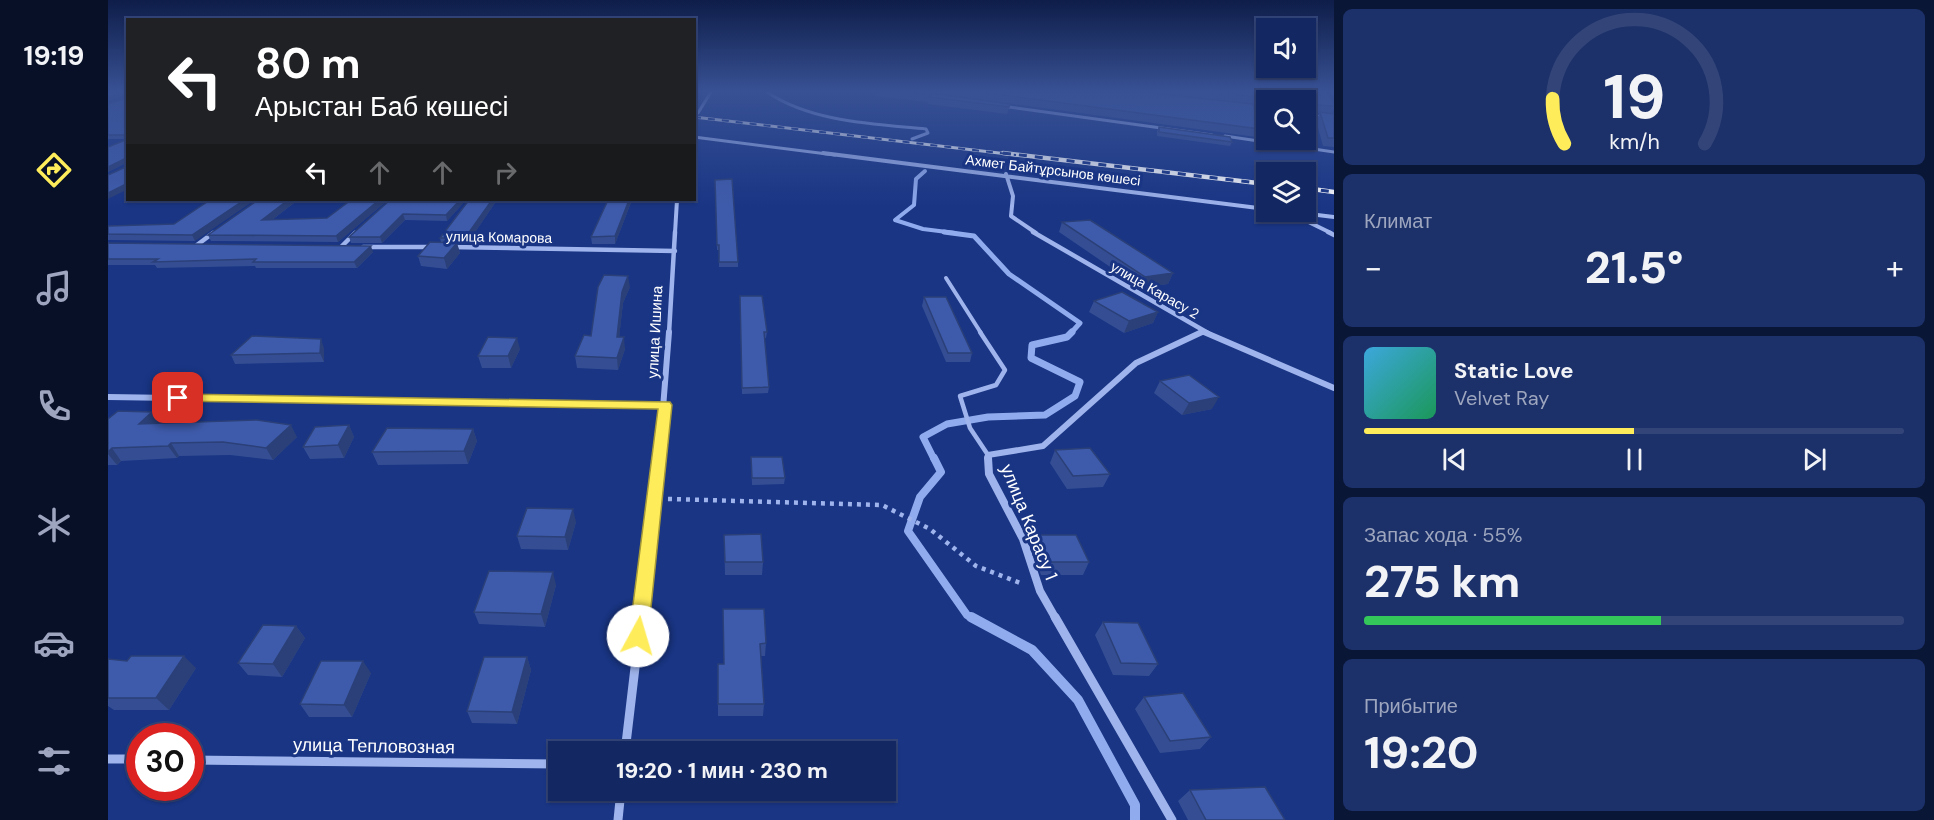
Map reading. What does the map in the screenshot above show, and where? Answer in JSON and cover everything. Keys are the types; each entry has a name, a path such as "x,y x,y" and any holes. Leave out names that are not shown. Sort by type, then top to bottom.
{"street":[{"path":"1179,130 1334,152"},
{"name":"Ахмет Байтұрсынов көшесі","path":"696,137 1256,207"},
{"name":"улица Карасу 2","path":"1006,174 1013,196 1011,216 1024,227 1203,331 1334,388"},
{"name":"улица Ишина","path":"626,741 665,405 677,201"},
{"path":"1316,215 1334,217"},
{"path":"1308,222 1334,235"},
{"path":"341,247 357,231"},
{"path":"197,245 215,232"},
{"path":"433,247 439,239"},
{"path":"186,245 209,245"},
{"name":"улица Комарова","path":"329,247 675,251"},
{"name":"улица Карасу 1","path":"1173,820 1040,591 1023,539 989,474 988,455 1043,446 1136,363 1203,331"},
{"path":"108,397 665,405"},
{"path":"108,759 126,759"},
{"name":"улица Тепловозная","path":"204,760 548,764"},
{"path":"618,820 620,801"}],"lane":[{"path":"946,278 1005,370 996,385 960,396 961,409 971,432 988,455"}],"path":[{"path":"654,498 882,505 930,529 976,566 1040,591"}],"building":[{"path":"108,130 126,130 126,135 108,135"},
{"path":"1182,130 1230,137 1232,142 1159,132"},
{"path":"1326,130 1334,130 1334,138 1328,138"},
{"path":"126,140 126,160 108,167 108,147"},
{"path":"126,167 126,184 108,193 108,175"},
{"path":"732,179 738,262 719,262 715,180"},
{"path":"208,201 243,201 192,235 108,234 108,226 174,224"},
{"path":"257,201 287,201 262,220 327,218 350,201 378,201 336,236 208,235"},
{"path":"389,201 459,201 446,215 403,214 380,237 349,237"},
{"path":"468,201 491,201 465,238 440,238"},
{"path":"608,201 629,201 615,236 591,237"},
{"path":"1090,220 1173,273 1145,277 1062,222"},
{"path":"430,242 457,243 444,258 418,256"},
{"path":"108,243 371,246 354,262 253,262 256,259 153,262 158,259 108,259"},
{"path":"604,275 628,276 622,292 617,337 624,337 617,358 575,356 584,335 591,336 598,287"},
{"path":"1122,292 1158,312 1129,321 1094,301"},
{"path":"740,296 762,296 767,332 764,332 769,387 742,388"},
{"path":"924,297 946,297 972,353 948,353"},
{"path":"252,336 321,339 320,353 231,355"},
{"path":"488,337 517,338 508,356 478,356"},
{"path":"1189,375 1219,397 1189,403 1160,381"},
{"path":"118,411 152,412 139,424 257,420 291,425 266,448 223,442 171,443 168,446 112,448 108,452 108,419"},
{"path":"349,425 338,445 303,447 315,427"},
{"path":"387,428 473,429 464,451 372,452"},
{"path":"1090,448 1110,474 1073,476 1055,450"},
{"path":"751,457 782,457 785,478 752,478"},
{"path":"527,508 573,509 565,537 517,536"},
{"path":"761,534 763,562 725,562 724,535"},
{"path":"1038,535 1076,535 1089,562 1047,562"},
{"path":"489,571 553,572 541,614 474,612"},
{"path":"723,609 764,609 766,643 760,644 764,704 718,704 718,664 724,664"},
{"path":"1103,622 1138,623 1158,664 1121,663"},
{"path":"263,625 296,626 273,664 238,663"},
{"path":"131,656 184,656 156,698 108,698 108,659 127,661"},
{"path":"484,657 527,657 512,712 467,711"},
{"path":"321,661 363,661 344,705 300,704"},
{"path":"1183,693 1211,737 1170,741 1144,697"},
{"path":"1265,787 1285,820 1206,820 1190,790"}],"waterway":[{"path":"912,139 928,133 927,130"},
{"path":"925,171 916,179 914,205 895,220 923,229 955,233"},
{"path":"944,232 974,236 1009,274 1080,323 1071,333"},
{"path":"934,459 923,437 947,424 988,417 1045,415 1075,396 1080,382 1031,358 1032,345 1067,337 1071,333"},
{"path":"934,458 941,472 920,497 908,531 967,615 974,619"},
{"path":"971,617 1032,650 1078,700 1135,805 1135,820"}],"railway":[{"path":"806,130 1016,155"},
{"path":"1003,153 1256,183"},
{"path":"1316,190 1334,192"}],"route":[{"path":"178,398 665,405 638,636"}]}
